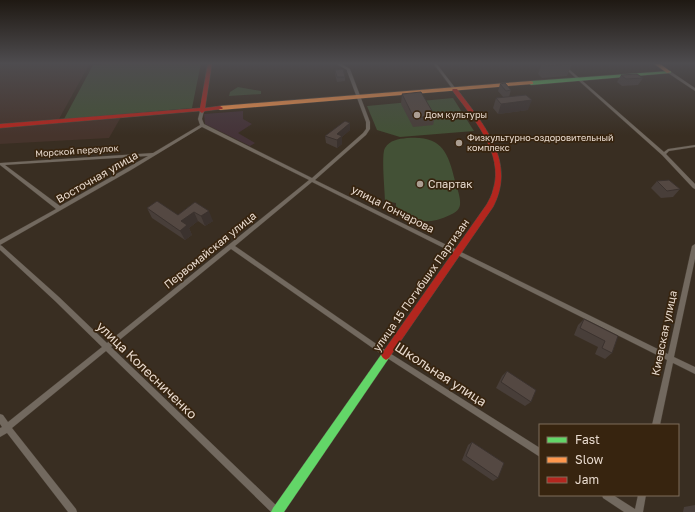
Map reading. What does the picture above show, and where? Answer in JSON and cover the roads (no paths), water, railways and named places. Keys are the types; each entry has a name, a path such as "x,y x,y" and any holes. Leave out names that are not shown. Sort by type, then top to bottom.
{"main road":[{"path":"202,111 206,87"},
{"path":"0,126 493,87"},
{"name":"улица 15 Погибших Партизан","path":"277,512 457,253 498,191 501,171 499,160 491,145 455,90"}],"street":[{"name":"Первомайская улица","path":"3,430 312,180 365,134 368,129 368,122 355,87"},
{"path":"586,87 664,154 695,187"},
{"path":"202,111 200,119 202,125"},
{"name":"улица Гончарова","path":"202,125 695,371"},
{"name":"Восточная улица","path":"0,243 155,154 202,125"},
{"path":"664,154 668,150 695,146"},
{"name":"Морской переулок","path":"1,164 155,154"},
{"path":"1,164 60,209"},
{"name":"Школьная улица","path":"231,246 386,354 539,452"},
{"name":"Киевская улица","path":"656,424 669,358 695,246"},
{"name":"улица Колесниченко","path":"0,247 277,512"},
{"path":"0,418 3,430 73,512"},
{"path":"608,496 632,512"},
{"path":"639,512 642,496"}],"place":[{"name":"Дом культуры","path":"417,115"},
{"name":"Физкультурно-оздоровительный комплекс","path":"459,143"},
{"name":"Спартак","path":"420,184"}]}
